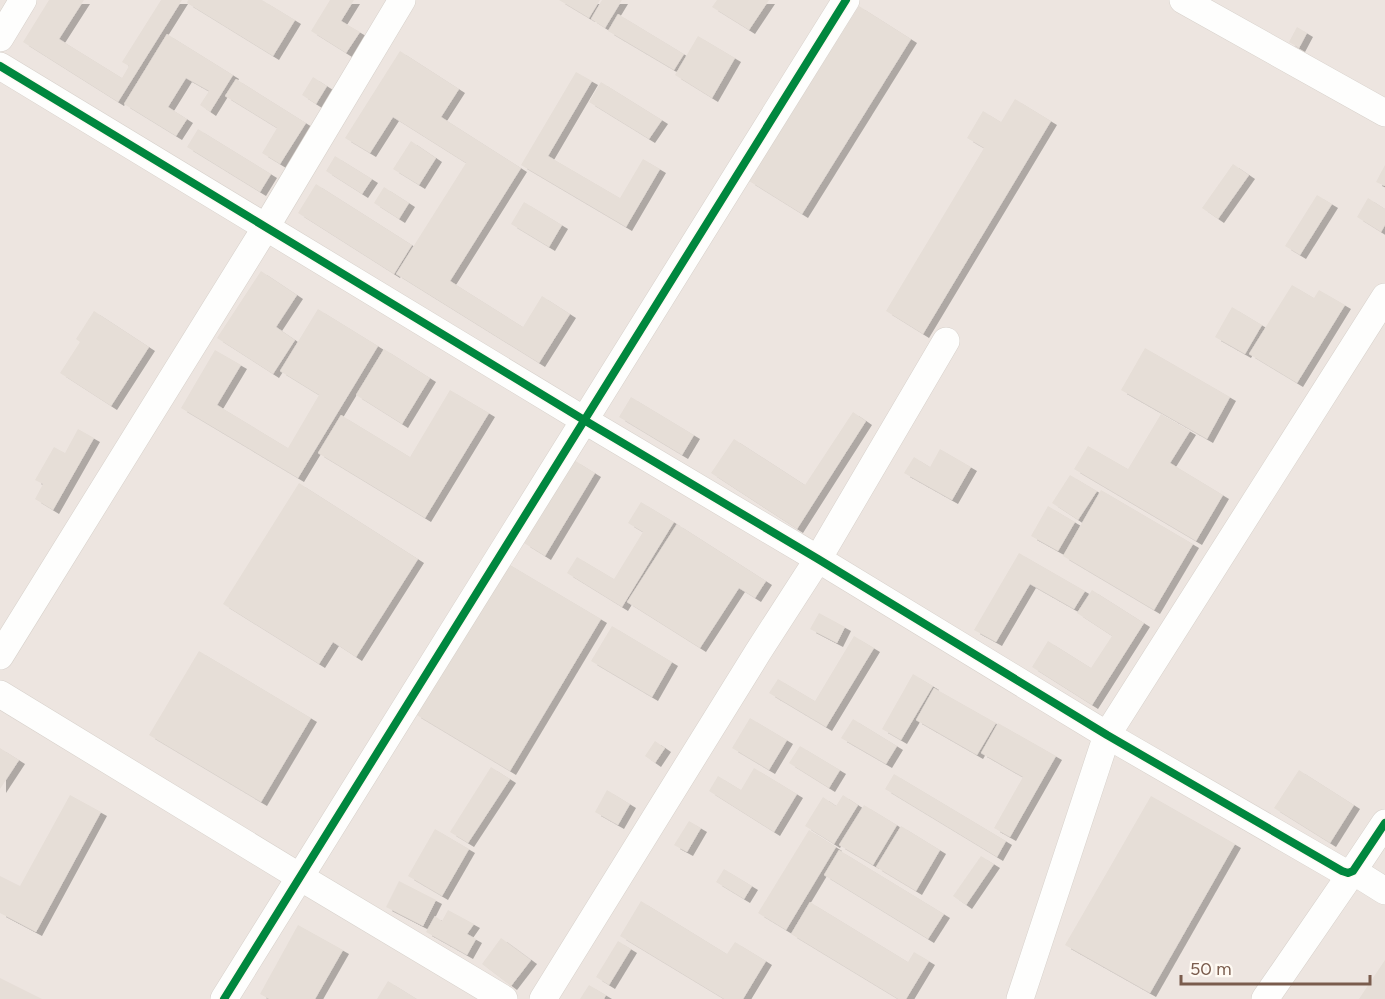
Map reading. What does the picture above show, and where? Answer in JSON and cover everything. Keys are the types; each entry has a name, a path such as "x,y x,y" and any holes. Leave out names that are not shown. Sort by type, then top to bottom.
{"street":[{"path":"0,38 23,0"},
{"path":"0,656 266,227 402,0"},
{"path":"224,999 846,0"},
{"path":"1183,0 1385,113"},
{"path":"0,66 1107,735 1342,871 1353,872 1385,891"},
{"path":"1020,999 1107,735 1385,297"},
{"path":"543,999 818,559 946,341"},
{"path":"0,694 504,999"},
{"path":"1265,999 1385,823"}],"shaded area":[{"path":"0,0 1385,0 1385,999 0,999"}],"building":[{"path":"49,0 84,0 59,39 122,78 129,66 122,62 161,0 182,0 118,102 23,42"},
{"path":"188,0 262,0 295,20 273,56 187,3"},
{"path":"330,0 354,0 341,21 360,32 346,53 311,31"},
{"path":"559,0 600,0 589,18"},
{"path":"602,0 622,0 605,28 591,19"},
{"path":"717,0 769,0 749,30 712,7"},
{"path":"859,6 911,39 802,214 749,181"},
{"path":"618,14 684,54 674,70 608,31"},
{"path":"1297,27 1307,33 1299,48 1289,42"},
{"path":"167,34 233,75 210,112 200,105 209,91 186,78 168,107 187,119 176,136 124,104"},
{"path":"698,36 735,58 712,98 675,75"},
{"path":"400,51 459,89 441,117 521,168 450,281 523,327 542,296 570,314 539,363 396,274 466,163 393,117 370,153 345,138"},
{"path":"576,72 592,81 548,156 620,198 643,159 660,169 626,227 521,165"},
{"path":"313,77 327,86 316,104 302,95"},
{"path":"236,79 306,123 280,164 262,153 277,128 225,96"},
{"path":"601,82 662,120 649,139 589,102"},
{"path":"1015,99 1051,121 923,334 886,311 984,148 967,138 983,111 1001,122"},
{"path":"198,129 271,174 260,192 187,147"},
{"path":"411,141 436,158 419,185 393,169"},
{"path":"335,156 372,179 362,194 326,171"},
{"path":"1233,164 1249,175 1218,219 1202,208"},
{"path":"1385,165 1385,186 1376,182"},
{"path":"316,184 412,245 394,274 298,213"},
{"path":"384,187 409,203 399,219 374,203"},
{"path":"1317,195 1332,204 1300,255 1285,246"},
{"path":"1368,198 1385,209 1385,225 1381,232 1357,217"},
{"path":"524,202 562,225 549,247 511,224"},
{"path":"261,271 297,295 276,327 295,340 273,374 217,338"},
{"path":"1292,285 1314,298 1319,290 1345,305 1297,383 1249,354"},
{"path":"1232,307 1262,325 1245,354 1215,337"},
{"path":"318,309 378,346 298,478 181,408 215,350 241,365 217,405 288,448 319,395 280,371"},
{"path":"94,311 149,347 111,406 60,373 80,342 76,339"},
{"path":"1145,348 1230,397 1207,439 1121,390"},
{"path":"384,349 430,378 402,424 356,395"},
{"path":"450,390 489,413 425,518 318,453 341,415 410,457"},
{"path":"631,397 694,435 682,455 619,417"},
{"path":"853,412 866,421 797,529 711,473 734,439 805,485"},
{"path":"1161,414 1190,431 1170,463 1223,495 1196,541 1074,469 1088,446 1128,469"},
{"path":"78,429 94,438 53,510 35,499 43,484 35,480 54,447 65,453"},
{"path":"940,449 971,467 952,500 904,473 914,457 930,467"},
{"path":"574,460 595,473 545,556 524,543"},
{"path":"1070,475 1097,491 1078,520 1052,503"},
{"path":"299,483 418,559 356,657 333,642 319,664 223,604"},
{"path":"1101,490 1193,544 1154,610 1063,556"},
{"path":"641,502 674,522 622,607 567,573 577,557 614,579 643,532 628,523"},
{"path":"1048,506 1075,522 1058,551 1031,536"},
{"path":"677,524 766,581 755,598 739,588 700,648 627,602"},
{"path":"1019,553 1085,591 1074,609 1030,584 996,642 974,630"},
{"path":"505,562 601,619 510,771 415,714"},
{"path":"1092,590 1144,623 1092,705 1032,667 1048,641 1091,668 1112,636 1077,613"},
{"path":"819,613 845,627 837,643 810,629"},
{"path":"612,626 672,662 652,697 591,661"},
{"path":"854,636 874,648 826,727 769,693 778,679 815,701"},
{"path":"199,651 311,718 261,802 149,735"},
{"path":"913,674 933,686 901,740 882,729"},
{"path":"934,688 996,723 977,755 916,720"},
{"path":"750,718 787,740 769,770 732,748"},
{"path":"853,719 897,746 886,764 841,738"},
{"path":"998,723 1056,756 1010,837 994,828 1023,777 981,753"},
{"path":"655,741 665,748 655,763 645,756"},
{"path":"800,746 840,770 829,788 789,763"},
{"path":"0,748 19,760 0,789"},
{"path":"491,767 510,779 468,843 450,832"},
{"path":"754,768 797,794 774,832 709,791 718,776 741,790"},
{"path":"1299,770 1354,805 1330,843 1274,808"},
{"path":"894,774 1006,841 997,857 885,789"},
{"path":"607,790 630,804 618,825 595,812"},
{"path":"70,795 101,812 36,932 0,913 0,876 20,886"},
{"path":"843,795 858,805 834,844 805,826 823,797 836,806"},
{"path":"1151,796 1235,844 1150,993 1065,945"},
{"path":"864,805 897,825 873,865 839,845"},
{"path":"689,821 701,828 687,852 674,845"},
{"path":"901,826 940,850 916,891 876,867"},
{"path":"435,829 469,849 442,896 408,876"},
{"path":"809,830 836,847 786,930 758,913"},
{"path":"839,850 944,914 928,939 824,875"},
{"path":"981,856 994,864 966,905 953,896"},
{"path":"724,869 752,886 744,899 716,882"},
{"path":"399,881 436,900 423,926 386,907"},
{"path":"641,901 727,954 735,942 766,961 743,999 724,999 620,936"},
{"path":"810,902 908,962 914,952 929,961 906,999 898,999 791,934"},
{"path":"448,910 474,924 467,934 476,939 467,955 426,932 435,916 442,921"},
{"path":"298,925 343,950 315,999 269,999 260,994"},
{"path":"501,938 531,960 511,986 482,964"},
{"path":"618,941 631,949 609,985 596,977"},
{"path":"1385,960 1385,999 1359,999"},
{"path":"0,978 42,999 0,999"},
{"path":"388,981 417,999 377,999"},
{"path":"589,985 606,995 604,999 580,999"}],"cycle path":[{"path":"224,999 846,0"},
{"path":"0,66 1107,735 1342,871 1348,873 1353,871 1385,823"}]}
